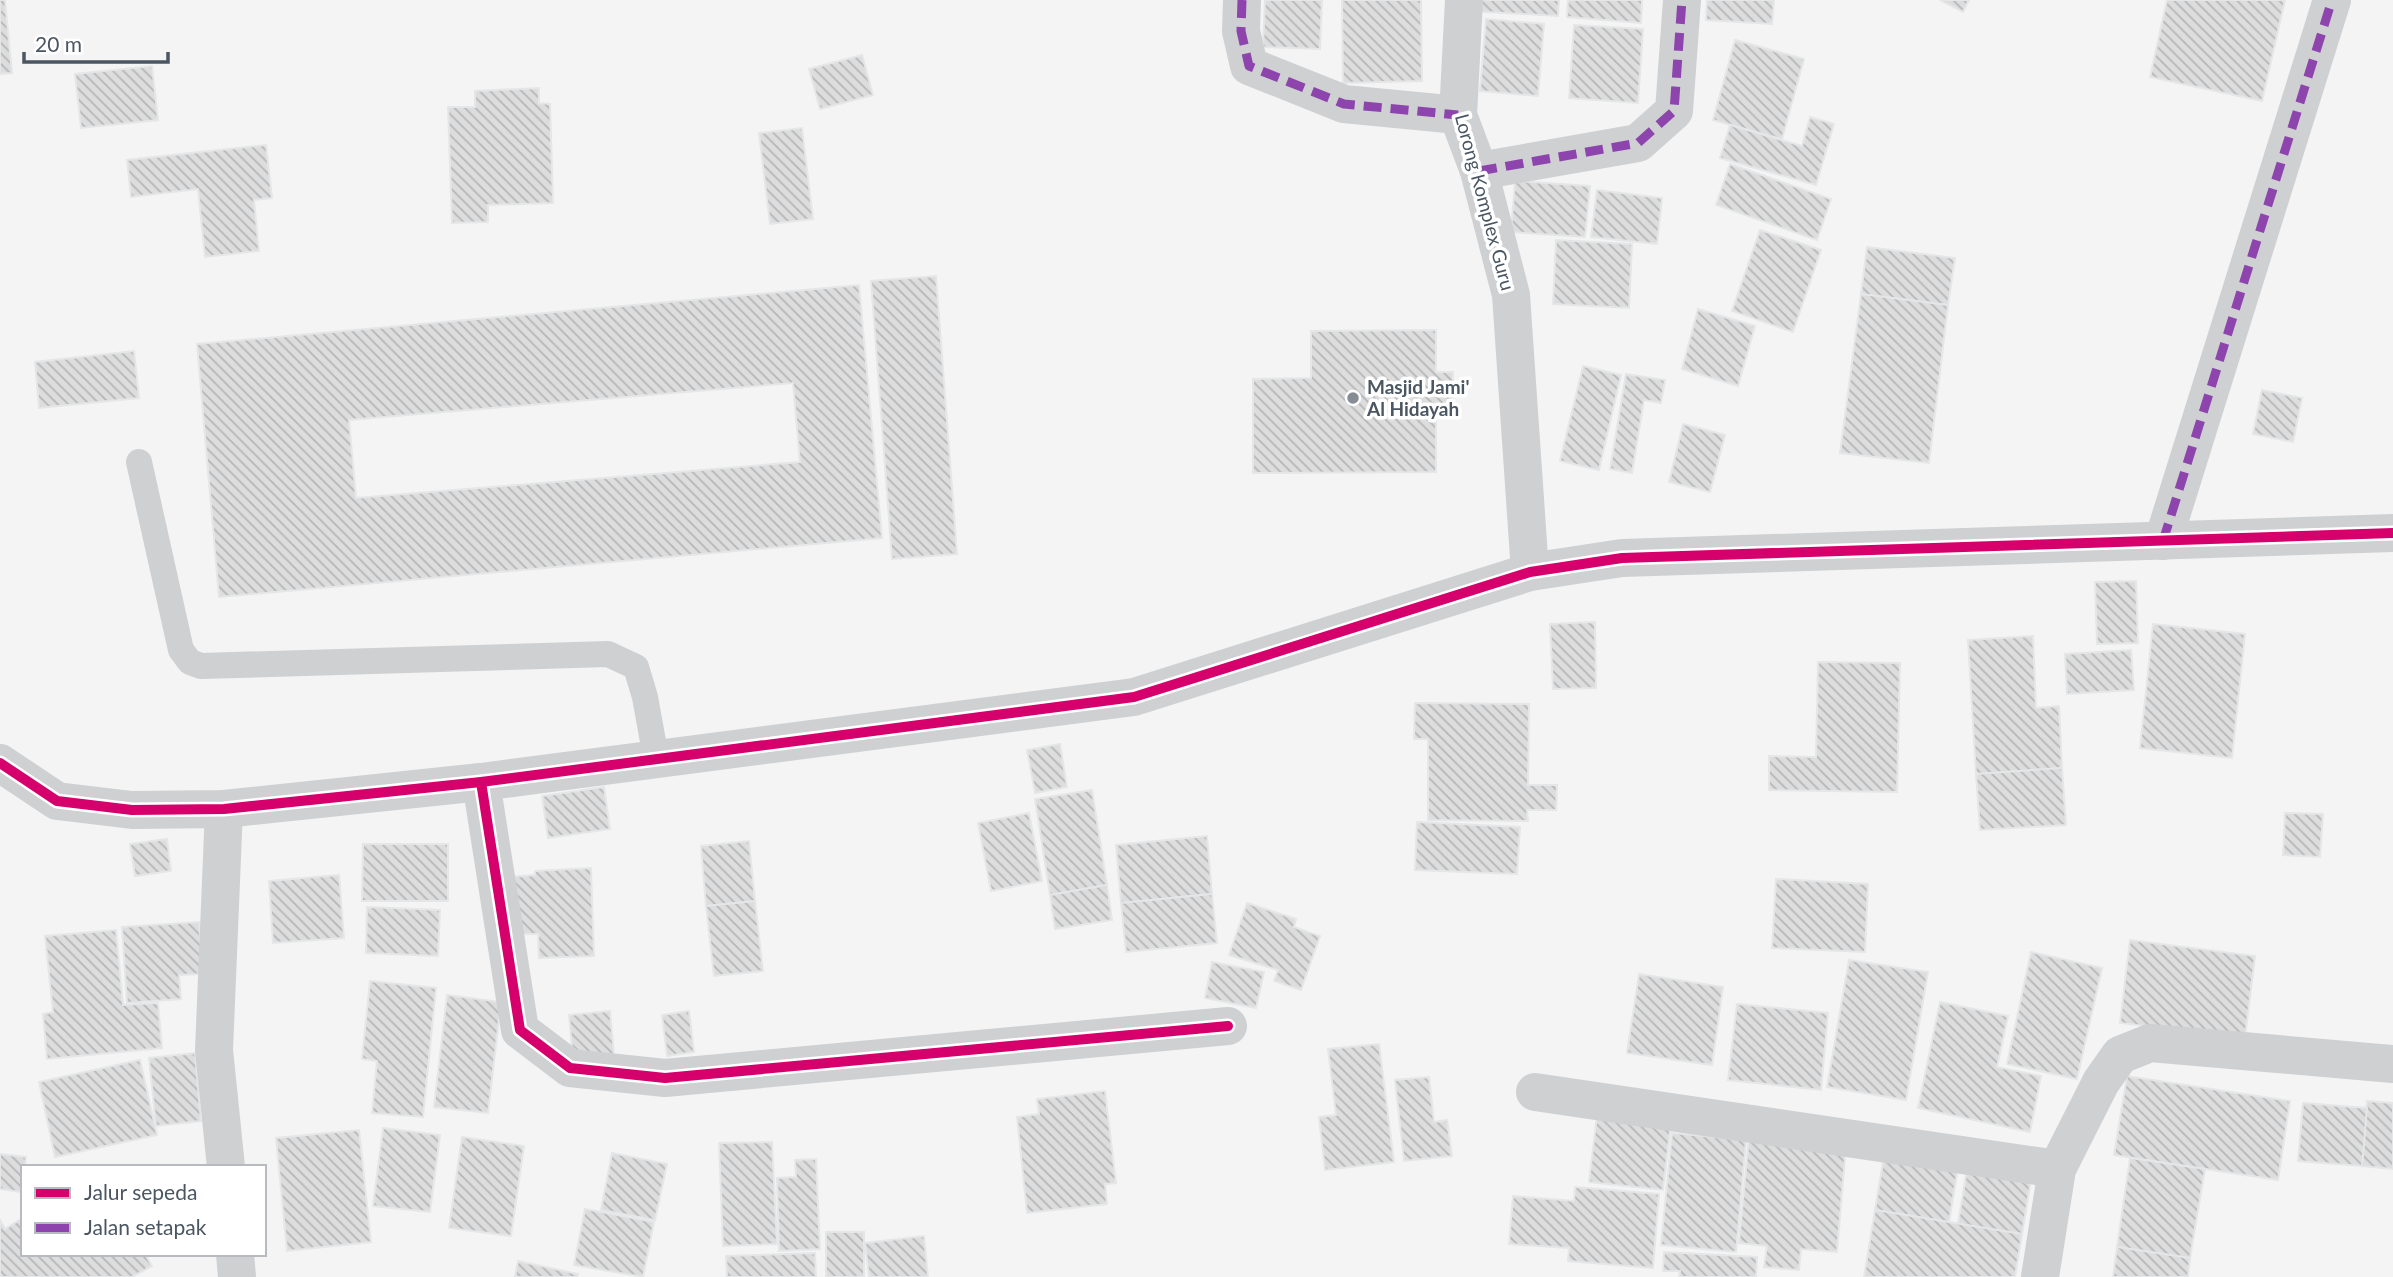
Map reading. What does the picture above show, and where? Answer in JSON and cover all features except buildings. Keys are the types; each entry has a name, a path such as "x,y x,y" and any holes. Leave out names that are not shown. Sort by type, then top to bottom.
{"street":[{"path":"1242,0 1241,31 1249,66 1345,104 1458,115"},
{"name":"Lorong Komplex Guru","path":"1464,0 1458,115 1479,171 1511,295 1530,572"},
{"path":"1479,171 1637,143 1674,111 1682,0"},
{"path":"2163,541 2332,0"},
{"path":"0,763 57,801 132,810 224,809 481,782 1134,697 1530,572 1622,558 2393,533"},
{"path":"481,782 520,1030 570,1068 665,1078 1228,1026"},
{"path":"224,809 214,1050 226,1165"},
{"path":"2040,1277 2057,1169 2101,1082 2120,1055 2150,1043 2393,1064"},
{"path":"1535,1092 2057,1169"},
{"path":"235,1256 237,1277"}],"lane":[{"path":"139,462 181,650 190,662 201,666 608,654 636,667 645,697 656,758"}],"marked path":[{"path":"1242,0 1241,31 1249,66 1344,104 1458,115"},
{"path":"1479,171 1638,143 1674,111 1682,0"},
{"path":"2163,541 2332,0"}],"cycle path":[{"path":"0,763 57,801 132,810 224,809 481,782 1134,697 1530,572 1622,558 2393,533"},
{"path":"481,782 520,1030 570,1068 665,1078 1228,1026"}],"place":[{"name":"Masjid Jami' Al Hidayah","path":"1353,398"}]}
